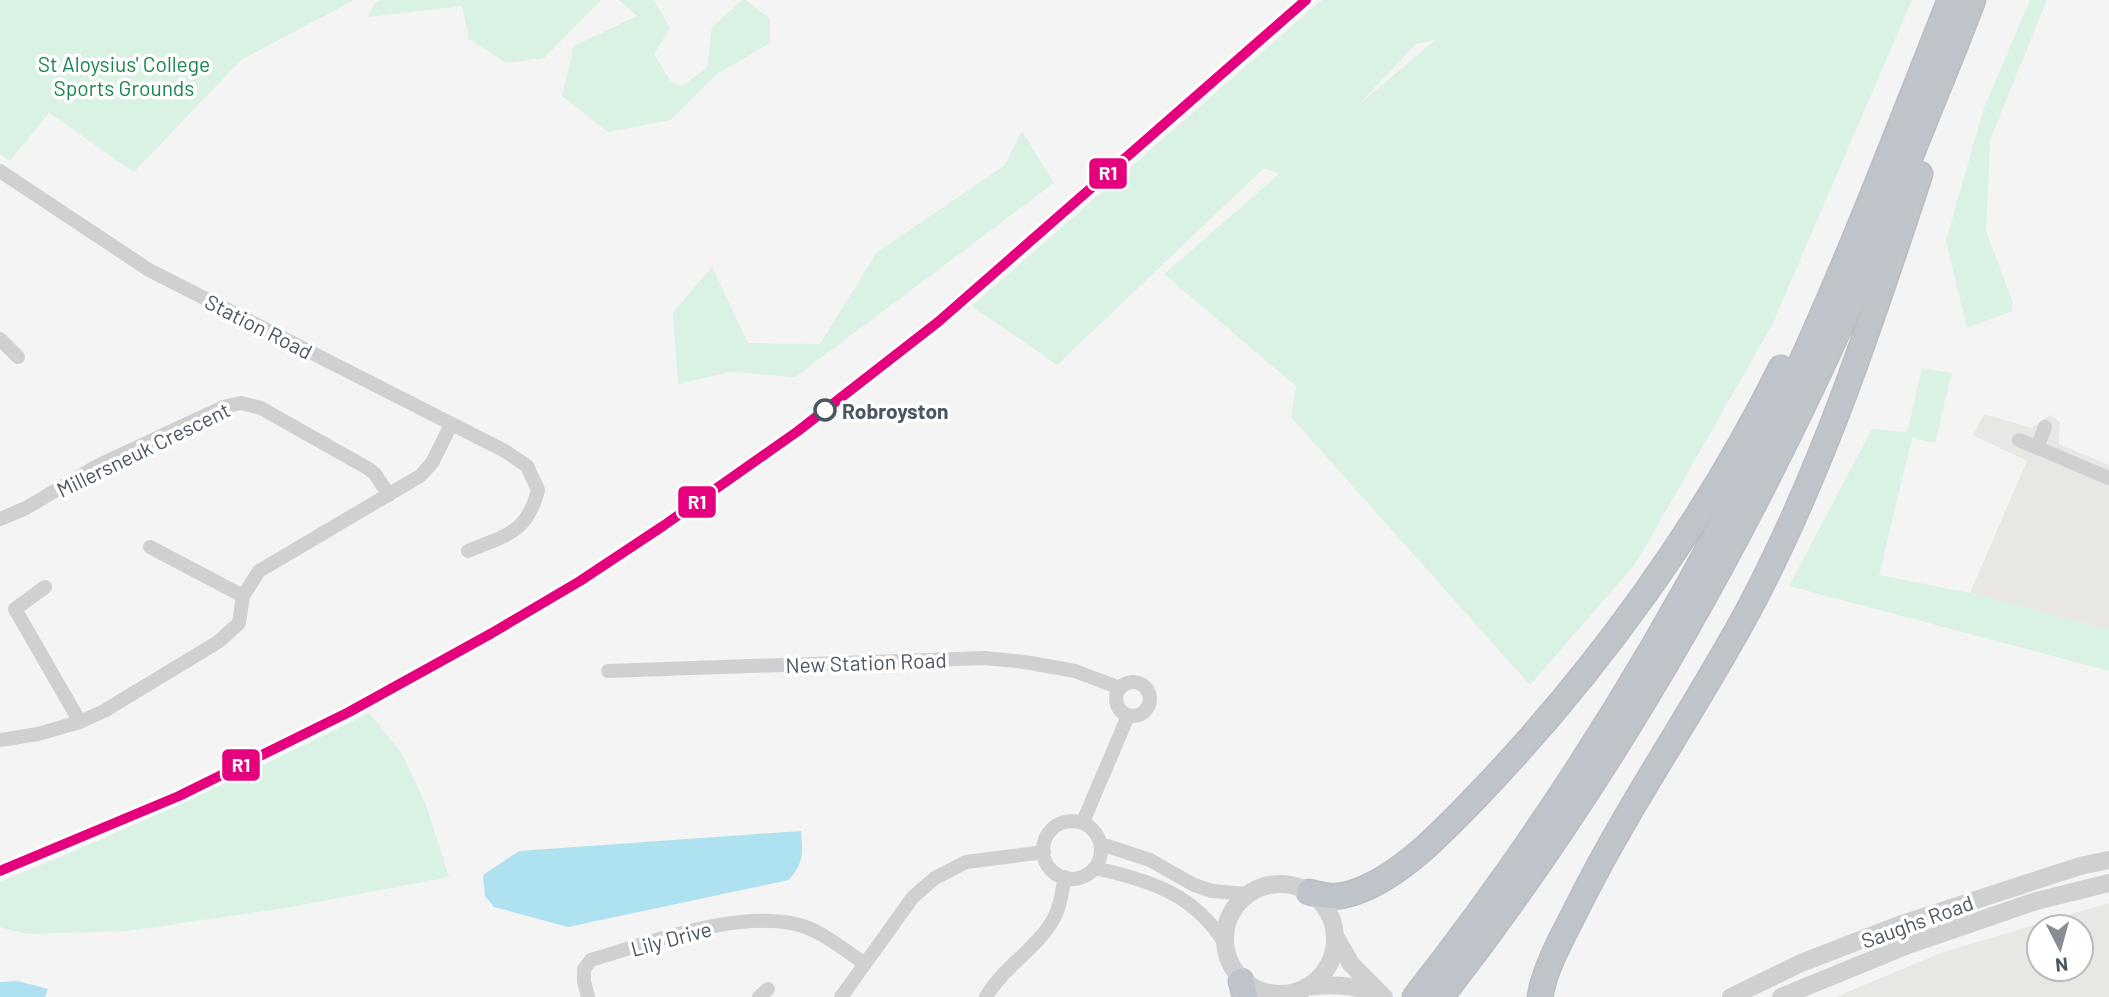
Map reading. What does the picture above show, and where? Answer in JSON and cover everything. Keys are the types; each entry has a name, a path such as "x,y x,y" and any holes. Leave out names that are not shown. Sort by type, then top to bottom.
{"highway":[{"path":"1439,989 1487,901 1588,752 1704,555 1780,406 1829,300 1950,0"},
{"path":"1540,997 1549,969 1576,910 1616,835 1748,611 1824,449 1872,320 1975,0"},
{"path":"1415,997 1439,989 1529,877 1645,700 1722,568 1793,428 1851,304 1975,0"},
{"path":"1309,892 1327,896 1348,894 1379,880 1421,851 1461,813 1522,747 1633,608 1679,543 1761,407 1931,49"},
{"path":"1547,997 1549,969"}],"street":[{"name":"Station Road","path":"0,171 149,270 505,451 527,466 538,490 530,516 517,530 468,551"},
{"path":"0,339 18,356"},
{"name":"Millersneuk Crescent","path":"0,519 26,508 97,466 223,407 241,404 261,408 369,469 389,495"},
{"path":"0,740 38,734 80,722 104,711 218,642 239,623 243,596 259,571 420,476 432,463 451,425"},
{"path":"2037,448 2045,428"},
{"path":"2019,440 2109,478"},
{"path":"150,547 243,596"},
{"path":"45,587 15,608 80,722"},
{"name":"New Station Road","path":"608,671 984,658 1075,671 1120,688"},
{"path":"1130,682 1141,683 1151,697 1148,708 1139,716 1128,716 1116,704 1117,693 1130,682"},
{"path":"1083,822 1128,716"},
{"path":"1063,822 1083,822 1091,827 1101,844 1099,860 1088,874 1079,878 1065,877 1052,870 1046,862 1044,843 1048,834 1063,822"},
{"path":"1101,844 1150,860 1194,885 1212,891 1248,894"},
{"path":"841,997 913,897 935,877 966,862 1044,852"},
{"name":"Saughs Road","path":"1731,997 1801,964 1902,924 2069,869 2109,860"},
{"path":"1095,868 1129,875 1180,897 1197,909 1215,928 1225,944"},
{"path":"986,997 994,983 1035,944 1056,914 1065,877"},
{"name":"Saughs Road","path":"1781,997 1908,945 2023,905 2109,883"},
{"path":"1278,884 1309,892 1321,902 1331,918 1335,936 1334,952 1328,967 1318,979 1290,993 1275,994 1243,989 1228,959 1225,930 1237,904 1248,894 1262,887 1278,884"},
{"name":"Lily Drive","path":"588,997 583,968 591,960 709,925 771,921 792,924 815,931 865,964"},
{"path":"1335,936 1352,964 1381,995"},
{"path":"1306,987 1354,986 1381,995"}],"shaded area":[{"path":"1984,414 2032,428 2050,415 2060,422 2059,444 2109,465 2109,630 1970,593 2027,461 1973,435"},
{"path":"2109,903 2109,997 1836,997 1940,953 2025,928 2025,983 2095,983 2095,913 2075,913"}],"green space":[{"name":"St Aloysius' College Sports Grounds","path":"0,0 354,0 241,60 134,172 49,113 10,161 0,154"},
{"path":"381,0 601,0 544,58 506,63 469,39 462,6 367,17 375,3"},
{"path":"619,0 654,0 670,28 654,54 671,82 682,86 707,68 712,27 742,0 746,0 770,19 770,43 717,74 671,120 608,132 562,96 574,46 637,16"},
{"path":"1322,0 1912,0 1772,325 1636,563 1530,685 1291,417 1296,386 1164,274 1279,174 1264,168 1057,365 972,306","holes":["1434,41 1356,107 1416,44"]},
{"path":"2030,0 2047,0 1990,140 1986,231 2013,303 2012,311 1967,328 1946,241 1984,108"},
{"path":"1022,131 1054,183 795,377 730,372 678,384 673,312 712,267 748,343 820,344 877,252 1004,166"},
{"path":"1922,368 1952,373 1935,443 1912,438 1879,575 1970,593 2109,630 2109,671 1789,586 1872,429 1907,432"},
{"path":"369,713 401,752 426,805 449,877 285,908 128,931 27,934 0,927 0,882 186,801"}],"water":[{"path":"801,831 801,857 789,880 568,927 494,907 485,896 483,875 519,851"},
{"path":"18,981 48,989 45,997 0,997 0,982"}],"transit line":[{"name":"R1","path":"0,871 179,796 349,712 580,581 663,526 798,431 938,322 1306,0"}],"place":[{"name":"Robroyston","path":"825,410"}]}
